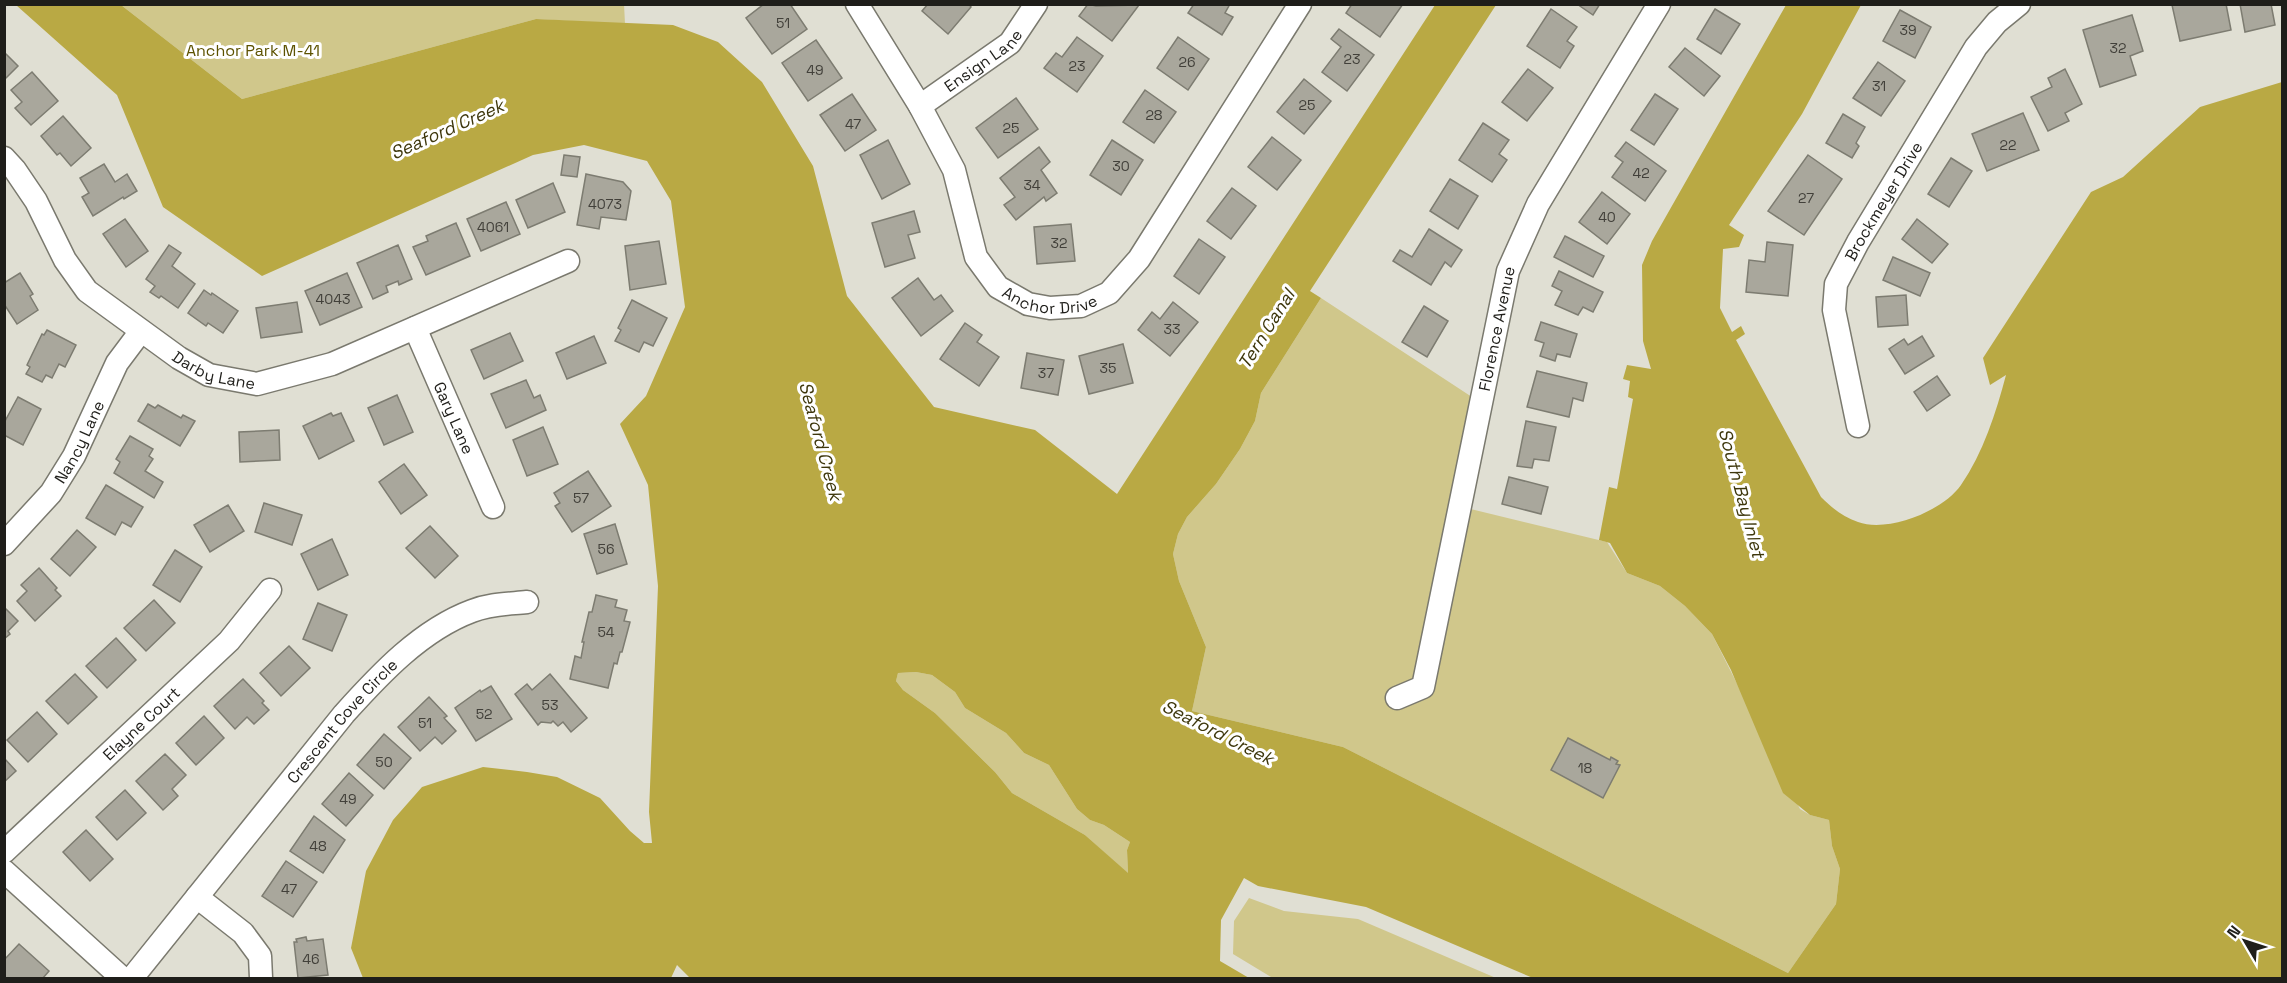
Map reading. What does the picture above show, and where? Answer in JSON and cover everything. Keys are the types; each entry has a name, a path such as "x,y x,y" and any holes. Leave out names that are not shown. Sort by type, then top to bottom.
{"street":[{"name":"Anchor Drive","path":"857,4 920,106 954,171 976,257 998,287 1028,304 1050,308 1081,306 1109,292 1139,259 1300,4"},
{"name":"Ensign Lane","path":"920,106 1010,43 1036,4"},
{"name":"Florence Avenue","path":"1397,698 1423,687 1508,271 1538,204 1659,4"},
{"name":"Brockmeyer Drive","path":"1858,426 1834,310 1836,284 1858,242 1976,47 1996,22 2019,4"},
{"name":"Darby Lane","path":"4,158 36,201 65,260 87,291 179,358 209,375 257,384 332,364 568,261"},
{"name":"Gary Lane","path":"415,328 493,507"},
{"name":"Nancy Lane","path":"4,544 51,493 74,456 117,363 141,331"},
{"name":"Elayne Court","path":"4,852 229,640 270,590"},
{"name":"Crescent Cove Circle","path":"132,978 372,683 406,652 443,626 472,611 495,605 527,602"},
{"path":"4,871 122,978"},
{"path":"197,897 243,933 260,956 261,978"}],"green space":[{"name":"Anchor Park M-41","path":"624,4 625,24 536,19 242,99 121,5"},
{"path":"1321,298 1475,399 1450,504 1607,542 1627,573 1660,586 1685,606 1712,634 1800,809 1810,815 1829,820 1832,846 1840,869 1836,904 1788,973 1343,747 1192,711 1206,647 1179,581 1173,554 1178,534 1187,517 1216,484 1240,449 1255,421 1261,393"},
{"path":"916,672 932,675 955,692 965,708 1006,733 1024,753 1049,765 1077,809 1090,820 1104,825 1130,842 1127,850 1128,874 1085,835 1012,793 995,772 935,713 903,690 896,681 898,673"},
{"path":"1249,898 1284,911 1358,919 1496,978 1271,977 1233,954 1234,921"}],"water":[{"path":"16,5 121,5 242,99 536,19 673,25 718,42 762,82 813,166 847,296 934,407 1035,430 1117,494 1435,5 1496,5 1310,291 1321,298 1261,393 1255,421 1240,449 1216,484 1187,517 1178,534 1173,554 1179,581 1206,647 1192,711 1343,747 1788,973 1836,904 1840,869 1832,846 1829,820 1810,815 1783,793 1731,670 1712,634 1685,606 1660,586 1627,573 1610,543 1599,540 1609,487 1617,489 1633,399 1628,397 1630,381 1623,379 1627,365 1651,369 1643,341 1642,265 1652,241 1786,5 1861,5 1802,114 1729,225 1744,235 1739,247 1723,249 1720,308 1732,332 1741,326 1745,334 1736,340 1821,497 1838,512 1858,522 1884,525 1899,522 1942,503 1953,495 1969,473 1988,432 2006,375 1990,385 1983,358 2091,192 2123,177 2200,107 2282,82 2282,978 1533,978 1366,907 1258,886 1244,878 1221,920 1220,961 1249,978 690,978 677,965 671,978 363,978 351,948 366,871 393,820 422,787 483,767 557,777 600,798 630,831 644,843 652,843 649,812 658,586 648,485 620,424 646,396 685,307 671,201 647,161 584,145 533,155 262,276 163,207 117,95","holes":["916,672 932,675 955,692 965,708 1006,733 1024,753 1049,765 1077,809 1090,820 1104,825 1130,842 1127,850 1128,873 1085,835 1012,793 995,772 935,713 903,690 896,681 898,673"]}],"building":[{"path":"764,4 790,4 807,29 772,54 746,18"},
{"path":"928,4 969,4 971,7 948,34 922,11"},
{"path":"1088,4 1096,6 1139,5 1112,41 1079,16"},
{"path":"1194,4 1230,4 1225,13 1233,17 1222,35 1188,13"},
{"path":"1352,4 1403,4 1380,37 1346,13"},
{"path":"1577,4 1600,4 1593,15"},
{"path":"2226,4 2231,30 2180,41 2172,5"},
{"path":"2240,4 2271,4 2275,25 2245,32"},
{"path":"1551,9 1577,27 1567,41 1574,46 1560,68 1527,46"},
{"path":"1715,9 1740,24 1721,54 1697,39"},
{"path":"1900,10 1931,27 1915,58 1883,41"},
{"path":"2132,15 2143,51 2130,56 2136,75 2100,87 2083,30"},
{"path":"1339,29 1374,55 1347,91 1322,72 1341,47 1331,39"},
{"path":"1077,37 1103,56 1077,92 1044,68 1056,53 1062,57"},
{"path":"1178,37 1209,59 1188,90 1157,68"},
{"path":"816,40 842,78 808,101 782,63"},
{"path":"1685,48 1720,76 1704,96 1669,67"},
{"path":"4,52 18,66 4,80"},
{"path":"1878,62 1905,81 1881,116 1853,98"},
{"path":"1528,69 1553,88 1527,121 1502,102"},
{"path":"2065,69 2082,104 2065,113 2069,121 2048,131 2031,97 2052,87 2048,78"},
{"path":"32,72 58,101 31,125 15,108 22,102 11,90"},
{"path":"1304,79 1331,101 1304,134 1277,112"},
{"path":"1145,90 1176,112 1154,143 1123,122"},
{"path":"852,94 876,130 845,151 820,115"},
{"path":"1655,94 1678,109 1654,145 1631,130"},
{"path":"1016,98 1038,129 998,158 976,128"},
{"path":"2023,113 2039,150 1987,171 1972,134"},
{"path":"1843,114 1865,127 1856,143 1859,146 1852,158 1826,143"},
{"path":"63,116 91,148 71,166 60,153 57,155 41,136"},
{"path":"1483,123 1509,140 1499,154 1507,160 1492,182 1459,160"},
{"path":"1272,137 1301,160 1277,190 1248,167"},
{"path":"888,140 910,184 882,199 860,155"},
{"path":"1112,140 1143,160 1121,195 1090,175"},
{"path":"1626,142 1666,171 1645,201 1612,177 1623,162 1615,156"},
{"path":"1039,147 1050,162 1041,170 1057,193 1046,201 1044,197 1016,220 1004,205 1015,197 1000,178"},
{"path":"564,155 580,157 577,177 561,175"},
{"path":"1808,155 1842,179 1804,235 1768,211"},
{"path":"1951,158 1972,171 1949,207 1928,194"},
{"path":"104,164 115,182 127,174 137,191 93,216 82,197 89,193 80,178"},
{"path":"586,174 623,182 631,191 626,220 601,217 599,229 577,225"},
{"path":"1450,179 1478,196 1458,229 1430,211"},
{"path":"553,183 565,212 528,228 516,200"},
{"path":"1232,188 1256,206 1231,239 1207,221"},
{"path":"1602,192 1630,214 1607,244 1579,222"},
{"path":"506,202 520,234 481,251 467,219"},
{"path":"914,211 920,232 908,235 915,258 885,267 872,223"},
{"path":"125,219 148,251 126,267 103,234"},
{"path":"1917,219 1948,244 1932,263 1902,239"},
{"path":"456,223 470,256 426,275 413,247 428,241 426,236"},
{"path":"1071,224 1075,261 1037,264 1034,227"},
{"path":"1429,229 1462,250 1451,267 1445,262 1431,285 1393,261 1400,250 1412,257"},
{"path":"1565,236 1604,256 1593,277 1554,257"},
{"path":"1199,239 1225,257 1199,294 1174,276"},
{"path":"659,241 666,284 630,290 625,246"},
{"path":"1767,242 1793,245 1788,296 1746,292 1749,260 1765,262"},
{"path":"169,245 181,253 172,266 195,284 178,308 161,296 159,298 150,292 155,286 146,279"},
{"path":"398,245 412,279 399,285 398,281 386,286 388,292 373,299 357,263"},
{"path":"1893,257 1930,273 1920,296 1883,280"},
{"path":"1559,271 1603,292 1593,312 1583,307 1578,315 1555,305 1562,291 1552,286"},
{"path":"20,273 33,294 30,296 38,310 17,324 4,304 4,283"},
{"path":"347,273 362,307 320,325 305,291"},
{"path":"918,278 934,300 941,295 953,311 921,336 892,298"},
{"path":"204,290 238,311 223,333 208,323 206,326 188,313"},
{"path":"1906,295 1908,325 1878,327 1876,297"},
{"path":"632,300 667,318 653,346 644,342 639,352 615,341 621,330 618,328"},
{"path":"297,302 302,332 261,338 256,308"},
{"path":"1173,302 1198,322 1170,356 1138,330 1152,312 1160,319"},
{"path":"1424,306 1448,321 1427,357 1402,342"},
{"path":"1541,322 1577,334 1570,357 1557,354 1555,361 1540,356 1544,343 1535,340"},
{"path":"965,323 982,335 977,342 999,357 979,386 940,359"},
{"path":"47,330 76,345 65,367 59,364 52,378 46,375 42,382 26,374 30,367 27,365 42,334 44,335"},
{"path":"510,333 523,361 484,379 471,350"},
{"path":"594,336 606,363 567,379 556,353"},
{"path":"1922,336 1934,356 1905,374 1889,349 1904,339 1908,345"},
{"path":"1123,344 1133,383 1089,394 1079,356"},
{"path":"1027,353 1064,360 1058,395 1021,388"},
{"path":"1537,371 1587,383 1583,401 1573,398 1569,417 1527,407"},
{"path":"1937,376 1950,395 1927,411 1914,392"},
{"path":"526,380 534,398 540,395 546,410 506,428 491,394"},
{"path":"397,395 413,432 384,445 368,408"},
{"path":"18,397 41,409 23,445 4,435 4,423"},
{"path":"148,404 155,408 158,405 181,418 183,415 195,421 180,446 138,421"},
{"path":"331,413 333,416 341,413 354,441 319,459 303,426"},
{"path":"1526,421 1556,427 1549,461 1534,459 1532,468 1517,466"},
{"path":"543,427 558,464 527,476 513,440"},
{"path":"279,430 280,460 240,462 239,432"},
{"path":"130,436 153,449 149,456 153,459 145,471 163,482 154,498 114,473 120,462 116,459"},
{"path":"404,464 427,495 401,514 379,482"},
{"path":"588,471 611,506 572,532 555,506 560,503 554,493"},
{"path":"1509,477 1548,487 1541,514 1502,504"},
{"path":"106,485 143,507 131,527 122,522 115,535 86,518"},
{"path":"264,503 302,515 292,545 255,532"},
{"path":"228,505 244,531 210,552 194,525"},
{"path":"615,524 627,564 597,574 584,534"},
{"path":"430,526 458,556 435,578 406,548"},
{"path":"77,530 96,547 70,576 51,559"},
{"path":"332,539 348,575 318,590 301,554"},
{"path":"175,550 202,567 180,602 153,585"},
{"path":"39,568 61,596 35,621 17,601 27,591 21,585"},
{"path":"596,595 617,600 615,607 627,610 624,621 630,622 622,652 620,652 617,664 614,663 608,688 570,679 575,656 581,658 589,612 592,612"},
{"path":"154,600 175,623 146,651 124,628"},
{"path":"318,603 347,615 332,651 303,639"},
{"path":"4,607 18,621 4,639"},
{"path":"116,638 136,660 107,688 86,666"},
{"path":"289,646 310,668 281,696 260,673"},
{"path":"75,674 97,697 68,724 46,701"},
{"path":"550,674 587,718 571,732 563,722 558,726 553,721 551,723 541,722 538,725 515,694 527,684 532,690"},
{"path":"243,679 264,701 262,703 269,710 254,724 247,717 235,729 214,706"},
{"path":"491,686 512,719 476,741 455,708 480,690 481,692"},
{"path":"429,697 447,716 444,718 456,731 442,744 435,737 420,751 398,727"},
{"path":"37,712 57,734 28,762 7,740"},
{"path":"204,716 224,738 196,765 176,743"},
{"path":"384,734 411,758 384,789 357,765"},
{"path":"1568,738 1610,760 1611,757 1618,761 1616,764 1620,765 1603,798 1551,770"},
{"path":"165,754 186,775 172,789 178,796 163,810 136,781"},
{"path":"4,758 16,771 4,782"},
{"path":"349,773 373,795 346,826 322,804"},
{"path":"125,790 146,813 117,840 96,817"},
{"path":"314,816 345,840 323,873 290,851"},
{"path":"86,830 113,859 90,881 63,852"},
{"path":"286,861 317,882 293,917 262,896"},
{"path":"306,937 307,941 323,939 328,975 298,978 294,942 297,942 296,939"},
{"path":"19,944 49,971 43,978 4,978 4,960"}],"water label":[{"name":"Seaford Creek","path":"447,129"},
{"name":"Tern Canal","path":"1266,329"},
{"name":"Seaford Creek","path":"821,441"},
{"name":"South Bay Inlet","path":"1742,493"},
{"name":"Seaford Creek","path":"1218,732"}]}
